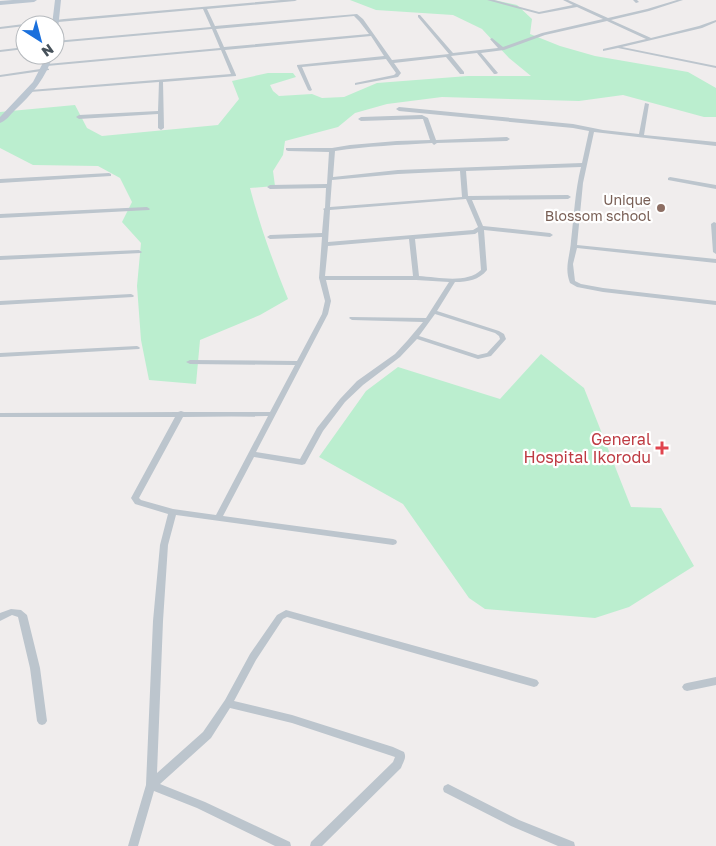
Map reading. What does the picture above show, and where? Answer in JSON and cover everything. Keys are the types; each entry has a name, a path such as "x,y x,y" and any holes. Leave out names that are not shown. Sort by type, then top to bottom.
{"street":[{"path":"0,2 13,0"},
{"path":"0,2 34,0"},
{"path":"57,15 58,0"},
{"path":"65,20 295,0"},
{"path":"489,0 539,13 577,6"},
{"path":"565,0 650,39"},
{"path":"310,90 299,66 450,56 502,49 544,34 654,9 681,0"},
{"path":"30,91 234,75 224,48 205,8"},
{"path":"65,41 355,15 361,20 390,59 399,75 357,84"},
{"path":"420,16 462,74"},
{"path":"605,50 700,27 716,21"},
{"path":"0,28 15,26"},
{"path":"0,76 47,67 224,48 372,35"},
{"path":"492,40 502,49"},
{"path":"616,47 716,67"},
{"path":"0,52 15,50"},
{"path":"478,52 496,73"},
{"path":"0,121 30,91 47,67"},
{"path":"160,128 161,81"},
{"path":"641,136 648,104"},
{"path":"399,109 716,144"},
{"path":"79,117 161,112"},
{"path":"361,119 422,117 425,118 434,143"},
{"path":"592,129 582,166 574,246 570,264 570,278 572,282 579,286 716,303"},
{"path":"288,149 332,150 350,146 507,139"},
{"path":"218,518 324,314 328,301 322,278 332,150"},
{"path":"270,187 329,183 398,172 582,166"},
{"path":"322,278 469,280 481,274 484,270 482,228 467,198 464,169"},
{"path":"0,181 109,175"},
{"path":"670,179 716,187"},
{"path":"326,209 467,198 568,197"},
{"path":"0,216 147,209"},
{"path":"714,224 716,252"},
{"path":"325,244 475,232 482,228 550,235"},
{"path":"270,237 325,234"},
{"path":"412,237 416,278"},
{"path":"574,246 716,261"},
{"path":"0,258 139,252"},
{"path":"251,454 302,462 328,418 359,384 390,363 404,350 434,312 453,280"},
{"path":"0,303 131,296"},
{"path":"414,336 478,357 489,356 503,339 502,335 497,332 434,312"},
{"path":"352,318 428,320"},
{"path":"0,355 137,348"},
{"path":"190,362 298,363"},
{"path":"181,413 134,498 138,502 173,512 393,542"},
{"path":"0,415 271,414"},
{"path":"133,846 151,785 158,621 164,545 173,512"},
{"path":"0,617 11,612 18,612 22,616 35,668 42,721"},
{"path":"151,785 207,735 228,703 253,657 280,617 286,613 534,684"},
{"path":"687,687 716,681"},
{"path":"228,703 292,719 389,750 400,756 397,765 315,846"},
{"path":"151,785 201,805 286,846"},
{"path":"448,789 514,823 570,846"}],"green space":[{"path":"350,0 494,0 517,5 532,19 530,34 560,46 595,56 688,72 716,88 716,117 704,117 623,95 579,101 442,97 387,104 355,113 338,127 285,141 283,155 273,171 275,186 250,188 267,244 288,299 260,315 200,340 196,384 149,380 141,340 137,286 141,243 122,222 132,202 120,178 98,166 33,165 0,148 0,112 75,105 87,128 102,136 218,125 239,99 232,81 268,73 293,73 296,77 270,85 279,96 312,94 322,98 344,97 377,83 468,76 531,76 509,58 482,29 453,15 376,10"},
{"path":"541,354 584,388 631,507 661,508 694,566 629,607 595,618 485,609 469,598 403,504 319,457 366,391 398,367 500,399"}],"place":[{"name":"Unique Blossom school","path":"661,208"},
{"name":"General Hospital Ikorodu","path":"662,448"}]}
